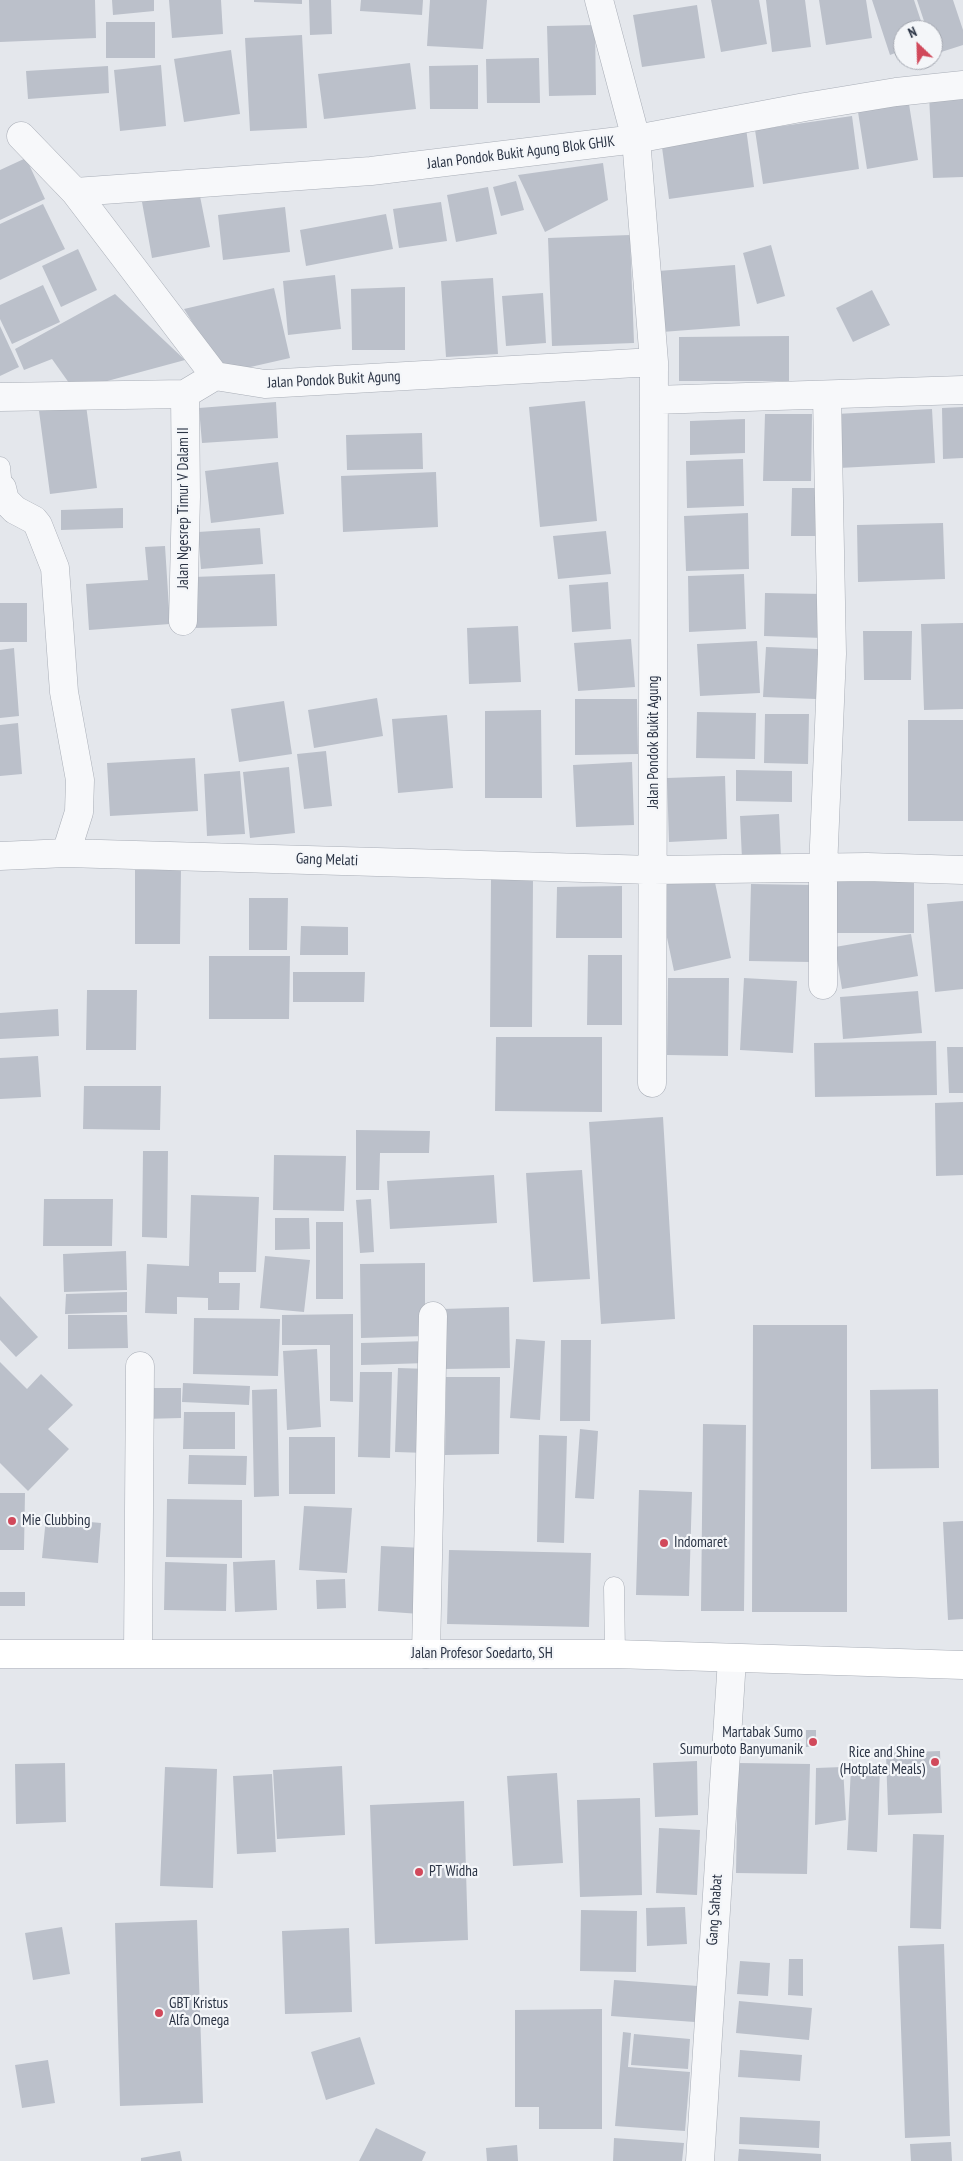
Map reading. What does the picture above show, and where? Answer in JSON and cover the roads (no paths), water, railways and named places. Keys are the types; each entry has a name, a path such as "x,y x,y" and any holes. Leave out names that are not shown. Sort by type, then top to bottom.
{"main road":[{"name":"Jalan Profesor Soedarto, SH","path":"0,1654 615,1654 963,1665"}],"street":[{"name":"Jalan Pondok Bukit Agung","path":"599,0 636,139 654,362 652,1083"},
{"name":"Jalan Pondok Bukit Agung Blok GHJK","path":"75,192 371,171 636,139 805,107 896,92 963,84"},
{"path":"0,398 185,394 215,376 75,192 21,136"},
{"name":"Jalan Pondok Bukit Agung","path":"215,376 265,384 654,362"},
{"path":"654,400 827,396 963,390"},
{"name":"Jalan Ngesrep Timur V Dalam II","path":"183,621 186,497 185,394"},
{"path":"823,985 824,869 832,654 827,396"},
{"path":"1,478 5,500 12,508 34,520 38,525 55,568 64,692 80,780 79,812 66,853"},
{"name":"Gang Melati","path":"0,856 66,853 653,870 867,868 963,870"},
{"path":"426,1654 433,1316"},
{"path":"138,1653 140,1366"},
{"name":"Gang Sahabat","path":"700,2161 732,1659"}],"lane":[{"path":"614,1587 615,1654"}],"place":[{"name":"Mie Clubbing","path":"12,1521"},
{"name":"Indomaret","path":"664,1543"},
{"name":"Martabak Sumo Sumurboto Banyumanik","path":"813,1742"},
{"name":"Rice and Shine (Hotplate Meals)","path":"935,1762"},
{"name":"PT Widha","path":"419,1872"},
{"name":"GBT Kristus Alfa Omega","path":"159,2013"}]}
